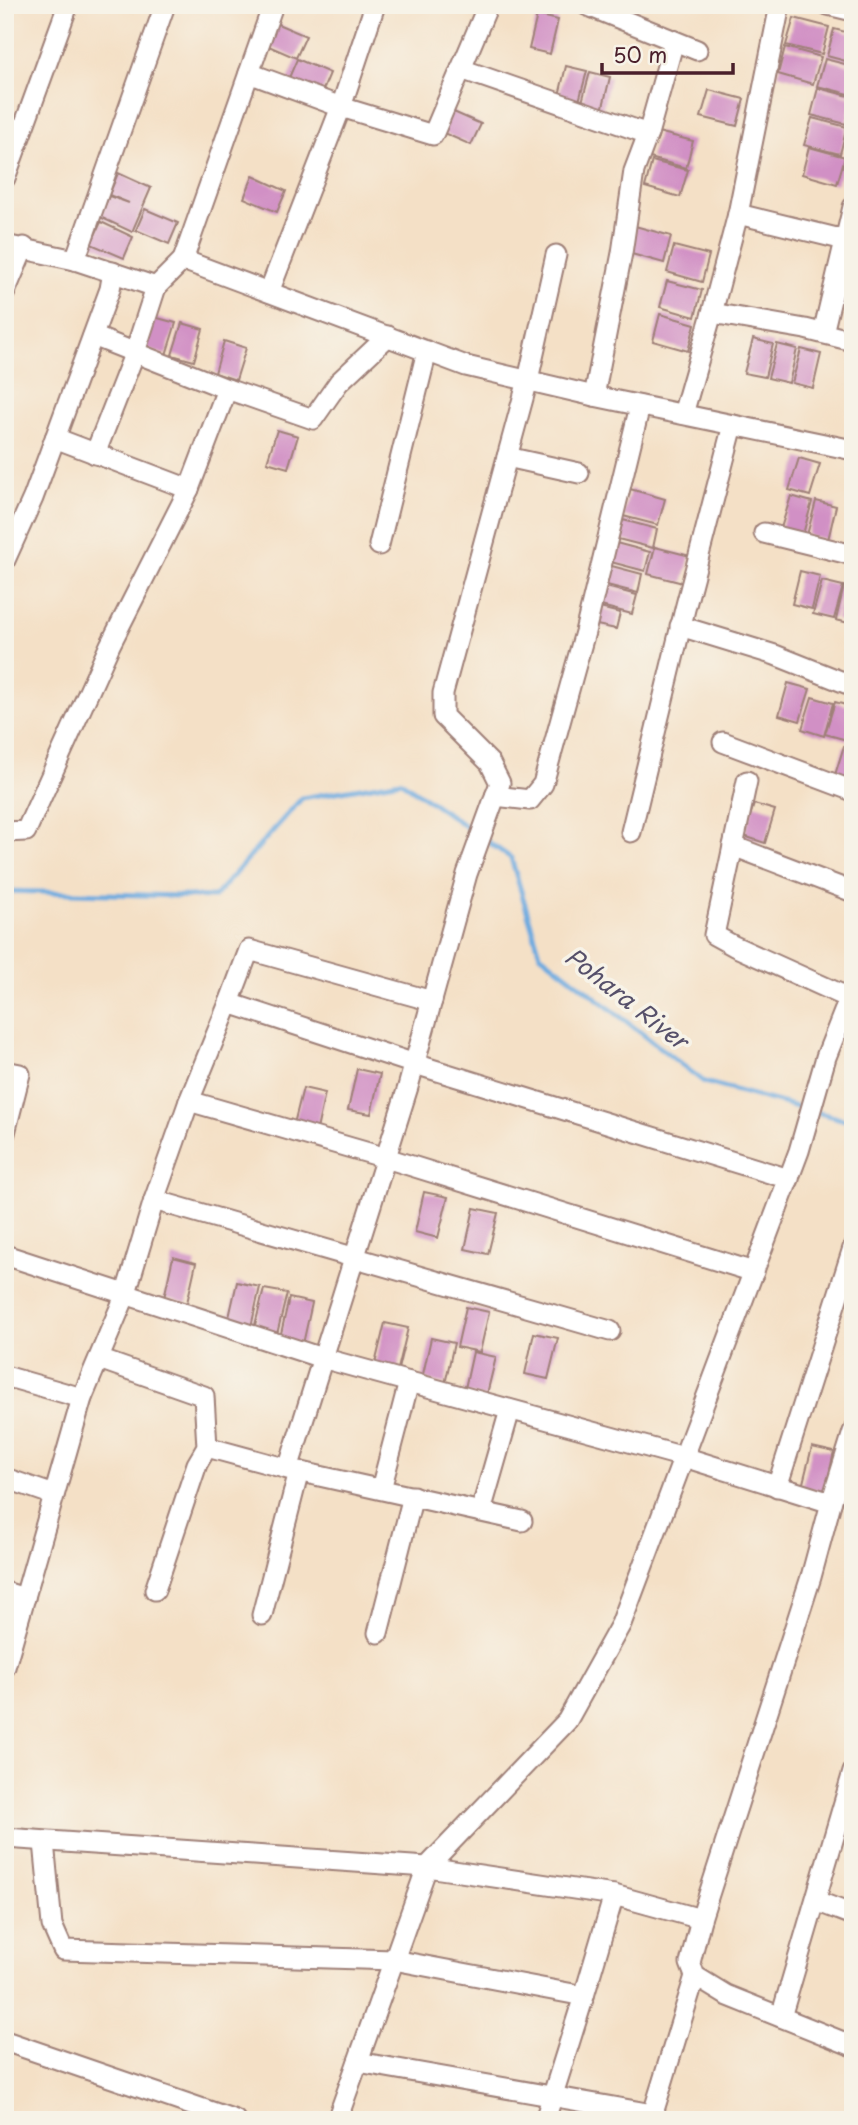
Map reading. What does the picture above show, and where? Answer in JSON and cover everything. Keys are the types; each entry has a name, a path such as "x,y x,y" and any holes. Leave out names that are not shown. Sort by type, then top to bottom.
{"street":[{"path":"5,178 9,153 68,5"},
{"path":"75,260 165,5"},
{"path":"269,292 341,107 376,5"},
{"path":"249,73 341,107 433,135 488,5"},
{"path":"586,5 697,50"},
{"path":"683,414 738,214 780,5"},
{"path":"828,5 853,11"},
{"path":"95,454 135,352 156,288 183,260 249,73 269,6"},
{"path":"594,396 622,253 634,171 648,134 674,41"},
{"path":"461,69 648,134"},
{"path":"823,334 849,241 853,207"},
{"path":"738,214 849,241"},
{"path":"5,292 15,246 75,260 156,288"},
{"path":"262,1615 322,1358 415,1063 467,874 500,783 491,763 443,716 443,693 528,380 556,254"},
{"path":"183,260 466,366 594,396 853,450"},
{"path":"5,560 33,498 110,289 113,272"},
{"path":"712,313 853,341"},
{"path":"93,335 228,389 313,419 339,382 388,336"},
{"path":"379,545 427,351"},
{"path":"5,832 26,831 110,645 189,489 228,389"},
{"path":"493,803 530,800 543,783 585,632 640,405"},
{"path":"631,832 680,626 733,425"},
{"path":"55,439 189,489"},
{"path":"507,457 579,474"},
{"path":"764,533 853,555"},
{"path":"680,626 775,655 853,686"},
{"path":"723,742 853,791"},
{"path":"337,2120 428,1867 567,1721 621,1624 789,1179 826,1057 849,1004 714,935 747,781"},
{"path":"733,846 853,892"},
{"path":"5,1667 82,1398 125,1296 154,1200 189,1101 249,950 432,1001"},
{"path":"229,1003 789,1179"},
{"path":"5,1071 20,1074 5,1133"},
{"path":"189,1101 386,1158 754,1272"},
{"path":"154,1200 610,1331"},
{"path":"777,1487 853,1248"},
{"path":"5,1255 322,1358 684,1458 831,1503"},
{"path":"99,1359 204,1396 207,1447 197,1464 155,1590"},
{"path":"5,1376 82,1398"},
{"path":"381,1489 409,1382"},
{"path":"481,1511 510,1410"},
{"path":"358,2062 652,2117 695,1976 690,1962 701,1919 811,1577 853,1432"},
{"path":"207,1447 294,1470 522,1521"},
{"path":"5,1478 54,1495"},
{"path":"378,1633 413,1496"},
{"path":"5,1592 25,1598"},
{"path":"781,2017 853,1772"},
{"path":"5,1838 428,1867 614,1895 701,1919"},
{"path":"44,1842 51,1926 63,1950 394,1961 584,1996"},
{"path":"545,2120 614,1895"},
{"path":"816,1901 853,1915"},
{"path":"695,1976 726,1995 853,2046"},
{"path":"5,2041 236,2120"}],"building":[{"path":"537,15 558,20 550,54 529,49"},
{"path":"794,18 829,27 822,54 786,45"},
{"path":"273,22 306,36 296,58 264,44"},
{"path":"834,29 853,34 853,63 827,56"},
{"path":"785,47 821,57 813,84 778,74"},
{"path":"297,59 330,73 321,95 288,80"},
{"path":"825,59 853,66 853,95 817,86"},
{"path":"566,66 587,71 578,105 558,100"},
{"path":"590,72 610,77 602,111 581,106"},
{"path":"818,88 853,97 846,124 811,115"},
{"path":"709,90 744,99 737,126 701,117"},
{"path":"449,110 481,124 471,145 439,131"},
{"path":"812,118 847,127 840,154 804,145"},
{"path":"658,132 693,141 686,168 650,158"},
{"path":"809,147 845,157 837,184 802,174"},
{"path":"652,161 688,170 680,197 645,187"},
{"path":"118,173 151,188 132,232 100,217 109,196 129,203 109,195"},
{"path":"253,176 286,191 277,212 244,198"},
{"path":"145,209 178,223 169,244 136,230"},
{"path":"101,222 133,237 124,258 91,244"},
{"path":"635,226 671,236 664,263 628,253"},
{"path":"674,246 709,255 702,282 667,272"},
{"path":"667,281 702,290 695,317 660,307"},
{"path":"660,314 695,324 688,351 653,341"},
{"path":"154,317 176,323 166,355 145,349"},
{"path":"182,323 203,329 194,361 172,355"},
{"path":"753,339 773,344 765,377 744,373"},
{"path":"224,341 246,348 236,380 215,373"},
{"path":"777,344 797,349 789,383 768,378"},
{"path":"801,349 821,354 813,388 792,383"},
{"path":"277,430 298,436 288,468 267,462"},
{"path":"799,458 820,464 810,496 789,490"},
{"path":"630,489 665,499 658,525 623,516"},
{"path":"791,496 812,502 803,534 781,528"},
{"path":"816,501 836,506 828,540 807,535"},
{"path":"623,520 657,529 653,548 618,539"},
{"path":"616,543 650,552 645,571 611,562"},
{"path":"655,547 690,556 683,583 648,574"},
{"path":"608,565 642,574 638,593 603,584"},
{"path":"800,571 820,576 812,609 792,604"},
{"path":"822,581 843,586 834,619 813,614"},
{"path":"602,586 637,595 632,614 597,605"},
{"path":"844,586 853,588 853,624 836,620"},
{"path":"596,607 620,613 616,629 592,624"},
{"path":"788,683 810,689 800,721 779,715"},
{"path":"812,697 833,703 824,736 802,729"},
{"path":"835,702 853,707 853,720 847,740 825,734"},
{"path":"844,746 853,748 853,783 834,778"},
{"path":"754,804 775,810 765,843 744,836"},
{"path":"357,1069 380,1074 371,1114 348,1110"},
{"path":"303,1088 325,1093 316,1134 293,1128"},
{"path":"424,1192 448,1197 438,1238 415,1232"},
{"path":"474,1208 498,1213 488,1254 465,1249"},
{"path":"173,1257 196,1263 187,1303 164,1298"},
{"path":"237,1282 260,1287 251,1327 228,1322"},
{"path":"264,1289 287,1293 277,1334 254,1329"},
{"path":"289,1298 312,1303 303,1344 280,1338"},
{"path":"466,1307 489,1312 480,1352 457,1347"},
{"path":"385,1323 408,1328 398,1369 375,1364"},
{"path":"534,1333 558,1338 548,1379 525,1374"},
{"path":"431,1338 454,1343 445,1384 422,1379"},
{"path":"473,1352 496,1357 486,1398 464,1393"},
{"path":"812,1447 834,1452 825,1492 802,1487"}],"waterway":[{"name":"Pohara River","path":"5,891 214,897 302,798 401,781 511,858 540,954 704,1082 853,1122"}]}
